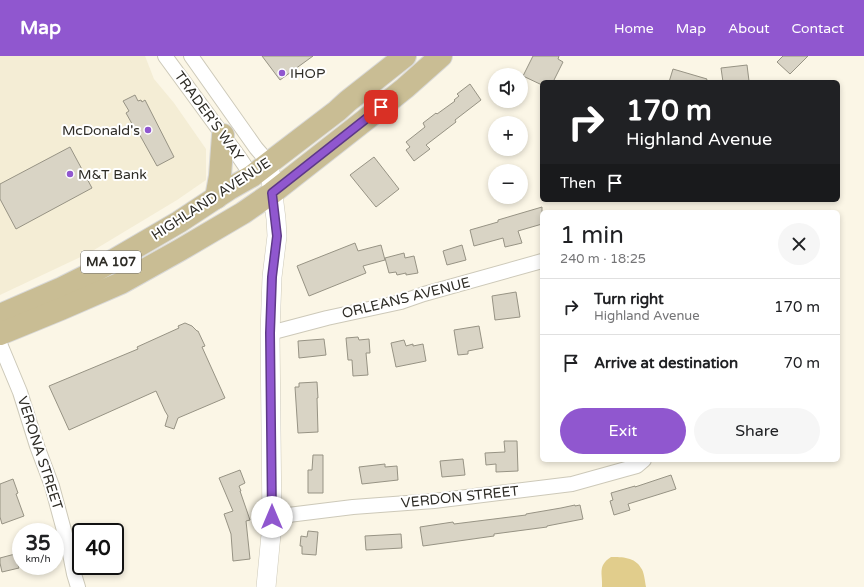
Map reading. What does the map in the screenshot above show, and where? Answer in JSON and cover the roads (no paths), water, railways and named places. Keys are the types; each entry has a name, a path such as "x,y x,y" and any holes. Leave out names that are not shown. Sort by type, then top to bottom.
{"main road":[{"name":"HIGHLAND AVENUE","path":"0,315 90,274 179,222 260,169 337,111 405,56"},
{"name":"HIGHLAND AVENUE","path":"0,334 121,283 243,213 272,193 399,93 441,56"},
{"path":"216,198 220,176 223,135"}],"street":[{"name":"TRADER'S WAY","path":"165,56 223,135 260,169"},
{"path":"190,56 256,148 260,169 272,193 277,236 272,277 270,333 272,517 266,587"},
{"name":"ORLEANS AVENUE","path":"270,333 327,318 401,302 424,294 540,262"},
{"name":"VERONA STREET","path":"0,344 20,392 37,446 52,486 78,587"},
{"name":"VERDON STREET","path":"272,517 434,501 572,484 637,466 642,462"}],"place":[{"name":"IHOP","path":"282,73"},
{"name":"McDonald's","path":"148,130"},
{"name":"M&T Bank","path":"70,174"}]}
